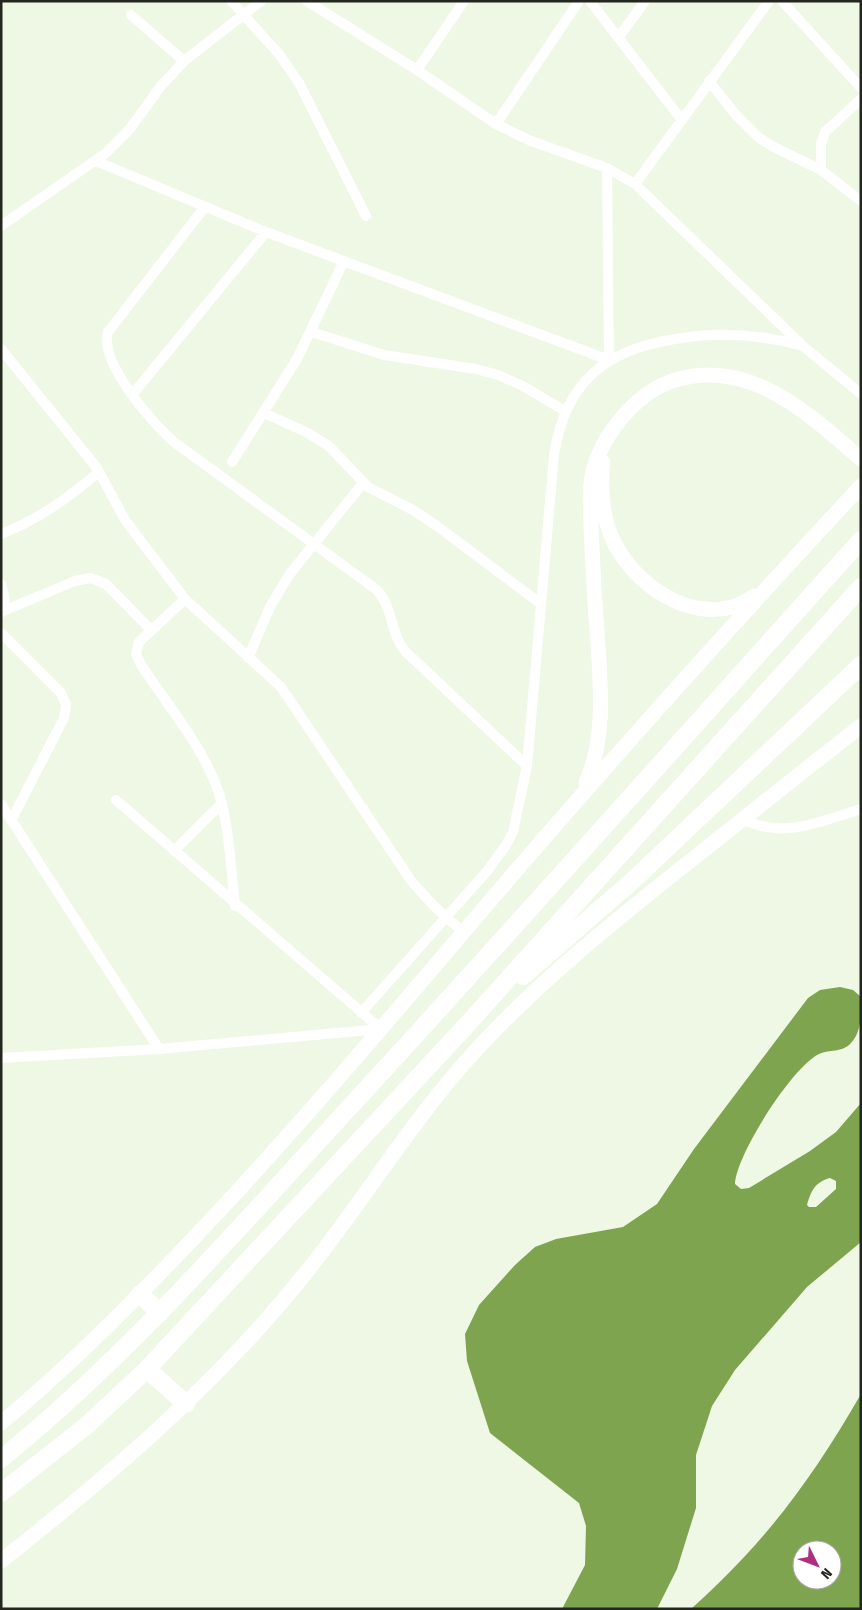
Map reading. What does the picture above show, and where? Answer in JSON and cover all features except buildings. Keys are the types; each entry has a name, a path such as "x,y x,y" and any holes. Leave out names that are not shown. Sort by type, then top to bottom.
{"highway":[{"path":"1,1459 106,1368 160,1314 442,1007 861,540"},
{"path":"1,1493 86,1426 147,1369 464,1028 861,587"},
{"path":"464,1028 630,883 861,665"},
{"path":"442,1007 464,1028"},
{"path":"140,1294 160,1314"},
{"path":"147,1369 186,1404"}],"main road":[{"path":"571,806 585,786 593,767 600,724 600,680 590,500 591,482 604,448 616,424 642,397 662,385 687,377 708,375 730,376 754,383 795,404 856,455"},
{"path":"604,448 602,490 605,513 612,539 625,563 644,582 667,597 693,606 715,609 737,605 762,592"},
{"path":"1,1423 86,1348 259,1169 571,806 762,592 861,486"},
{"path":"1,1561 119,1464 186,1404 253,1334 304,1276 406,1134 481,1045 538,987 591,940 861,726"}],"street":[{"path":"231,1 279,54 300,83 366,216"},
{"path":"1,226 96,161 129,130 161,86 184,60 261,1"},
{"path":"307,1 417,70 496,124 531,141 607,168 634,184 803,346 861,394"},
{"path":"417,70 464,1"},
{"path":"496,124 580,1"},
{"path":"590,1 681,119"},
{"path":"618,38 645,1"},
{"path":"634,184 769,1"},
{"path":"782,1 861,88"},
{"path":"131,15 184,60"},
{"path":"709,81 736,116 758,137 821,170 861,201"},
{"path":"821,170 821,144 825,132 861,99"},
{"path":"96,161 204,208 609,360"},
{"path":"607,168 609,360"},
{"path":"204,208 108,332 107,350 132,395 151,420 174,442 380,594 388,607 396,639 404,651 527,766"},
{"path":"132,395 266,232"},
{"path":"232,462 264,413 312,332 344,262"},
{"path":"312,332 384,355 476,369 498,375 523,386 565,412"},
{"path":"361,1013 488,870 506,845 518,817 527,766 554,455 565,412 583,382 609,360 624,352 658,341 705,334 755,335 803,346"},
{"path":"1,349 99,472 125,520 185,599 281,687 412,882 463,932"},
{"path":"264,413 306,432 329,446 348,464 363,483 438,526 541,604"},
{"path":"1,534 27,524 49,510 99,472"},
{"path":"248,658 279,590 313,543 363,483"},
{"path":"2,612 75,581 91,578 106,584 152,630"},
{"path":"1,584 4,600 2,612"},
{"path":"185,599 152,630 137,648 138,660 209,769 222,803 236,906"},
{"path":"1,633 57,688 66,705 64,718 12,819"},
{"path":"116,800 380,1030"},
{"path":"174,851 222,803"},
{"path":"1,804 160,1049"},
{"path":"743,819 756,826 784,830 861,809"},
{"path":"1,1058 160,1049 380,1030"}],"shaded area":[{"path":"840,987 853,990 860,996 861,1015 855,1038 844,1048 819,1054 808,1062 781,1093 767,1113 745,1153 735,1184 741,1189 749,1188 810,1151 836,1132 861,1103 861,1242 807,1287 735,1370 712,1406 696,1455 696,1508 677,1569 657,1609 562,1609 585,1565 586,1526 579,1503 490,1433 467,1361 465,1334 479,1305 515,1265 535,1247 556,1239 623,1227 657,1204 694,1149 808,998 820,990","holes":["830,1178 836,1181 836,1189 816,1207 809,1207 807,1205 812,1191 817,1185"]},
{"path":"861,1394 861,1609 691,1609 742,1560 785,1509 824,1454"}]}
